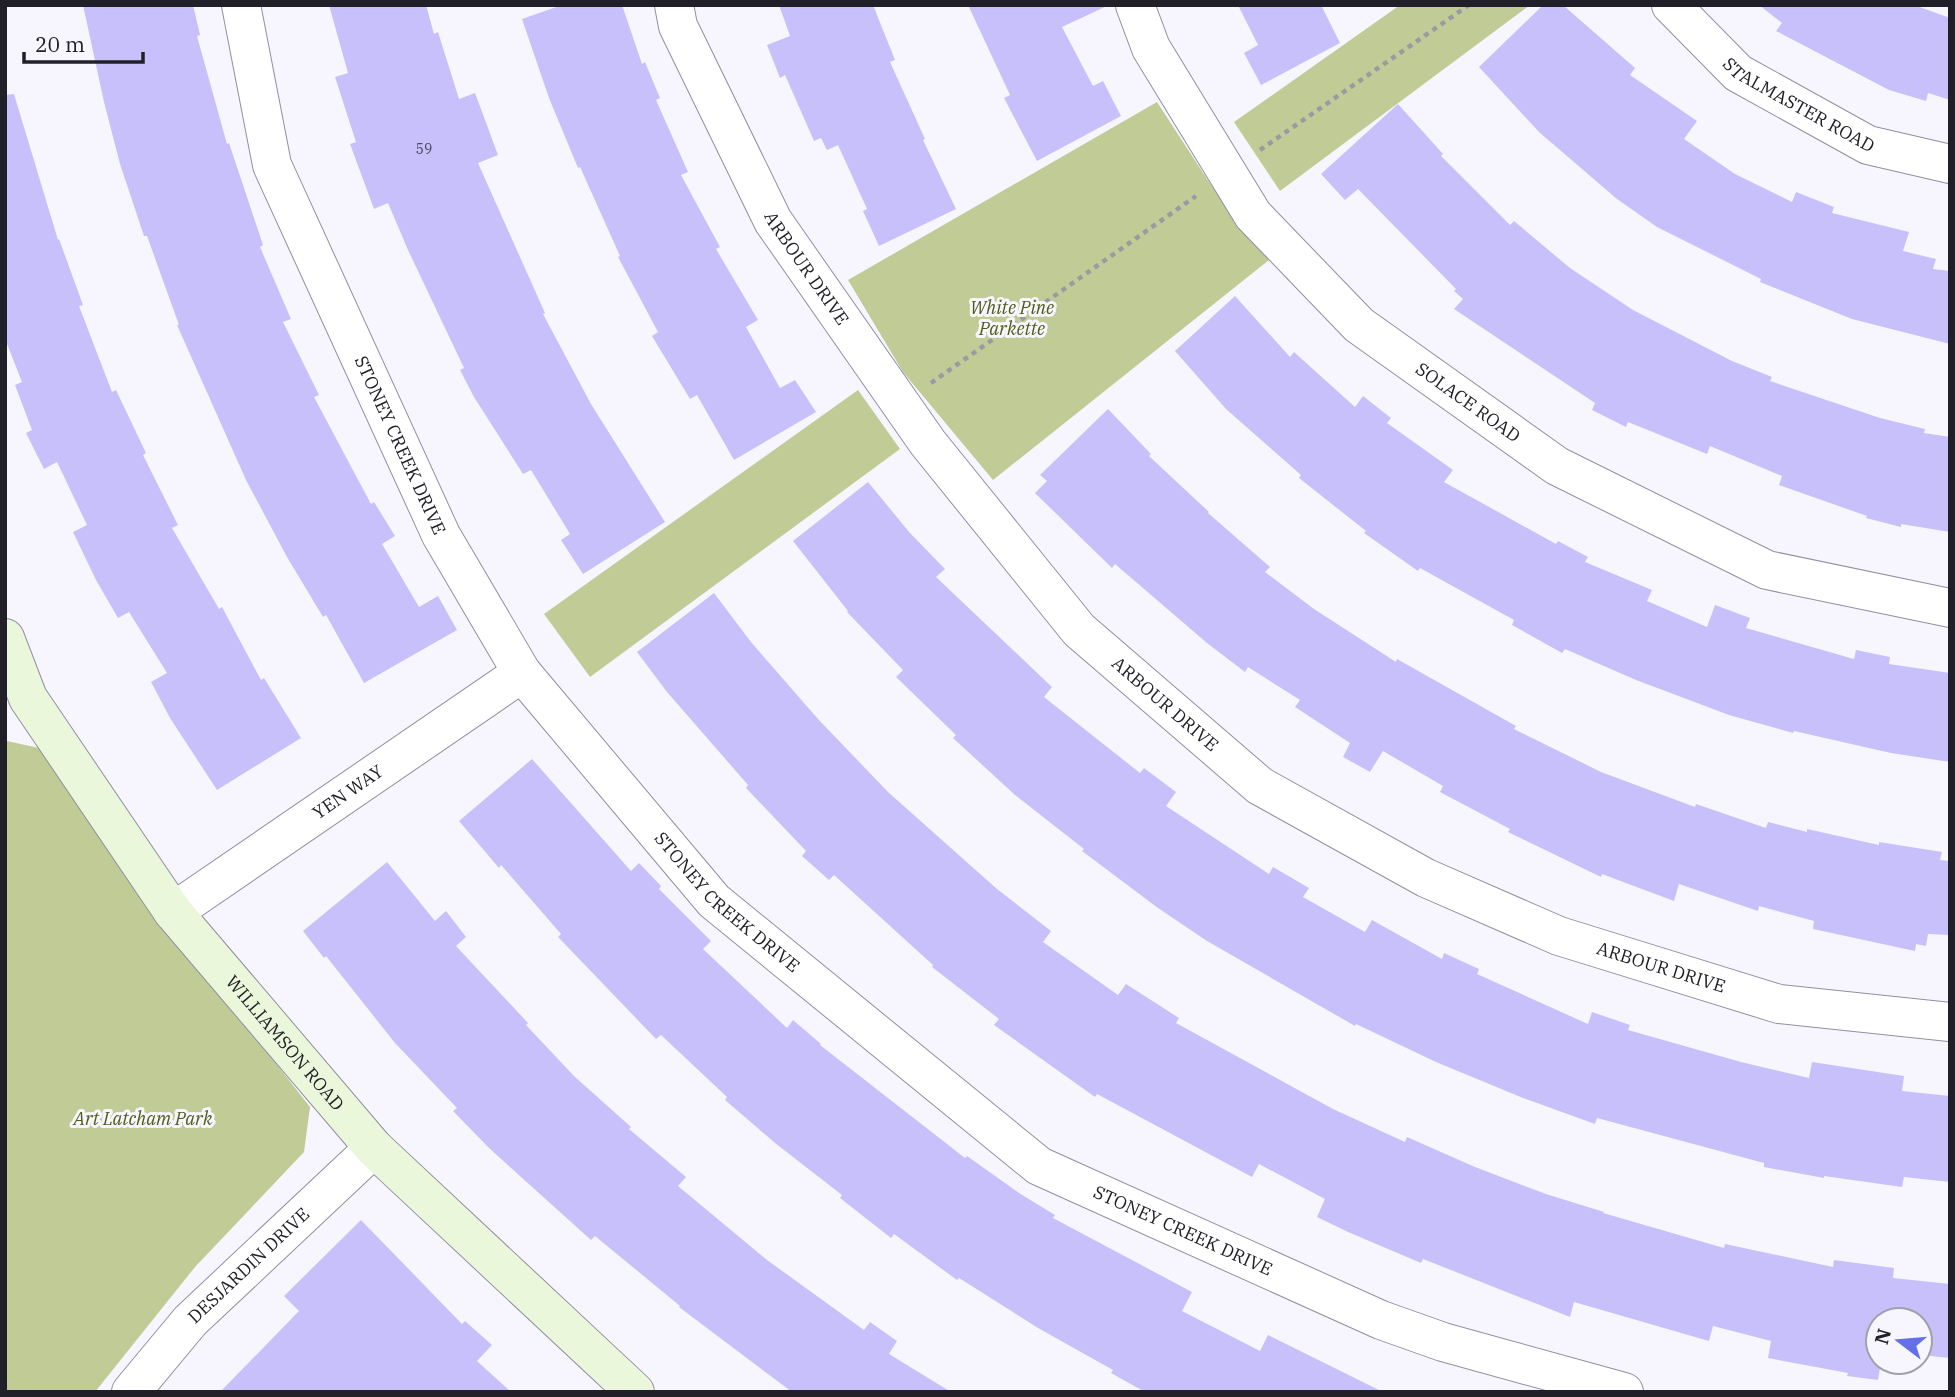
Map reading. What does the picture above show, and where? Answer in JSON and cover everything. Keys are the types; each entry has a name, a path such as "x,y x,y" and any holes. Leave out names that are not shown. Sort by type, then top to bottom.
{"street":[{"name":"STONEY CREEK DRIVE","path":"241,5 272,165 441,535 522,673 714,901 1039,1166 1381,1320 1443,1342 1624,1392"},
{"name":"ARBOUR DRIVE","path":"674,5 678,26 773,221 928,443 1079,630 1260,786 1426,878 1559,936 1779,1004 1950,1022"},
{"name":"SOLACE ROAD","path":"1135,5 1151,48 1253,215 1359,325 1557,466 1767,570 1950,608"},
{"name":"STALMASTER ROAD","path":"1671,5 1738,73 1868,145 1950,164"},
{"name":"WILLIAMSON ROAD","path":"5,638 16,704 173,912 374,1148 635,1392"},
{"name":"YEN WAY","path":"173,912 522,673"},
{"name":"DESJARDIN DRIVE","path":"131,1392 190,1321 374,1148"}],"path":[{"path":"902,404 1469,5"}],"green space":[{"path":"1400,5 1530,5 1280,191 1234,122"},
{"name":"White Pine Parkette","path":"1157,102 1211,185 1269,260 993,480 903,372 848,280"},
{"path":"858,390 900,449 590,677 544,614"},
{"name":"Art Latcham Park","path":"7,741 57,752 209,978 310,1107 304,1152 195,1267 95,1392 5,1392"}],"building":[{"path":"83,5 193,5 200,35 197,36 227,144 229,143 263,245 260,247 291,319 283,322 319,395 314,397 371,504 374,502 395,536 382,544 419,607 438,596 457,630 364,683 326,615 323,617 287,557 246,480 177,325 120,164"},
{"path":"329,5 426,5 434,34 438,32 459,99 475,93 498,155 478,163 545,313 543,314 591,404 665,522 583,574 561,540 570,534 531,470 523,474 474,397 460,370 464,368 388,203 374,209 350,144 356,142 335,77 348,73"},
{"path":"562,5 622,5 642,64 645,62 660,98 656,100 688,172 681,175 720,247 716,249 758,320 746,327 780,388 795,380 816,412 734,460 697,395 690,399 652,336 658,332 618,257 620,256 580,167 578,168 549,98 522,19"},
{"path":"779,5 873,5 895,60 890,62 956,209 879,246 863,211 867,209 838,145 827,150 821,138 814,141 785,75 780,78 767,45 790,36"},
{"path":"968,5 1109,5 1062,27 1093,86 1103,81 1121,116 1037,161 1004,98 1010,95"},
{"path":"1238,5 1321,5 1340,43 1261,85 1244,53 1258,45"},
{"path":"1543,5 1563,5 1635,68 1630,75 1697,121 1684,139 1735,174 1792,202 1796,192 1834,207 1832,213 1909,232 1903,251 1936,259 1933,269 1950,271 1950,344 1852,319 1760,282 1761,279 1657,227 1617,199 1539,132 1479,67"},
{"path":"1759,5 1914,5 1950,18 1950,100 1928,93 1926,101 1889,90 1776,31 1782,23"},
{"path":"14,94 58,240 83,305 79,306 112,392 116,390 146,453 143,455 178,525 172,528 219,609 222,607 261,680 264,678 301,738 217,790 170,718 151,682 167,673 129,612 118,618 96,580 73,532 87,525 57,462 44,469 26,433 32,430 15,385 22,382 5,339 5,95"},
{"path":"1398,104 1443,154 1441,156 1510,225 1514,221 1570,268 1633,310 1732,361 1772,377 1770,381 1880,418 1925,429 1924,433 1950,437 1950,532 1901,524 1901,527 1866,518 1867,516 1779,485 1782,476 1710,446 1707,454 1628,422 1626,427 1592,410 1595,403 1454,309 1463,299 1454,291 1456,289 1358,189 1345,200 1321,174"},
{"path":"1235,296 1290,357 1294,352 1355,407 1363,396 1391,418 1387,423 1453,470 1444,482 1556,544 1558,541 1588,557 1585,562 1652,590 1647,601 1707,627 1715,605 1750,618 1746,628 1854,659 1856,650 1890,657 1889,664 1950,673 1950,762 1891,753 1794,731 1793,733 1729,715 1636,680 1565,649 1562,653 1512,625 1514,620 1420,568 1418,571 1364,533 1366,531 1299,478 1301,475 1226,409 1175,351"},
{"path":"1108,409 1151,454 1149,456 1208,513 1270,567 1265,572 1314,609 1396,662 1397,659 1516,726 1514,729 1601,772 1695,807 1696,804 1766,828 1768,822 1879,845 1879,842 1942,852 1940,860 1950,861 1950,935 1928,934 1926,946 1916,944 1915,951 1813,929 1814,921 1759,906 1758,911 1679,884 1674,901 1602,874 1601,877 1508,832 1510,829 1440,792 1443,786 1383,751 1370,772 1343,757 1350,743 1295,707 1300,700 1248,667 1245,672 1207,643 1115,564 1112,568 1035,493 1047,481 1040,475"},
{"path":"868,482 910,533 945,569 936,577 1052,687 1044,697 1140,773 1144,768 1176,792 1166,806 1269,874 1273,867 1309,888 1303,897 1365,932 1372,920 1442,959 1444,953 1479,969 1477,974 1588,1024 1592,1012 1630,1025 1628,1030 1809,1078 1812,1062 1904,1076 1902,1091 1950,1096 1950,1182 1904,1177 1902,1187 1824,1178 1764,1167 1764,1163 1597,1118 1595,1124 1523,1098 1436,1062 1356,1024 1355,1026 1207,941 1082,851 1084,849 1015,795 953,738 956,735 896,677 903,670 847,612 793,541"},
{"path":"714,593 751,642 818,719 888,792 997,889 1051,931 1043,942 1118,995 1126,984 1179,1018 1176,1023 1333,1109 1405,1142 1407,1137 1546,1194 1724,1248 1725,1244 1833,1267 1834,1260 1894,1268 1893,1278 1950,1284 1950,1358 1934,1356 1934,1306 1864,1306 1864,1376 1879,1376 1878,1380 1847,1376 1848,1373 1768,1358 1771,1341 1713,1326 1709,1341 1574,1302 1570,1317 1423,1259 1421,1263 1317,1217 1325,1199 1259,1164 1252,1177 1097,1094 1095,1097 994,1025 999,1019 932,967 933,965 834,875 829,880 802,856 806,851 746,788 748,785 667,692 637,652"},
{"path":"532,759 631,871 639,863 661,886 659,889 711,941 703,949 787,1028 793,1020 820,1045 965,1158 967,1156 1055,1215 1053,1218 1192,1292 1182,1311 1260,1351 1268,1335 1383,1392 1145,1392 959,1278 957,1280 894,1234 891,1238 725,1100 727,1097 661,1035 656,1039 558,937 561,934 459,821"},
{"path":"387,862 435,921 446,911 466,937 456,946 574,1076 631,1127 629,1129 686,1177 678,1186 767,1260 864,1330 870,1322 897,1341 889,1354 951,1392 792,1392 679,1307 595,1236 591,1240 489,1148 453,1111 457,1108 395,1043 303,931"},
{"path":"361,1220 462,1324 465,1321 492,1345 477,1361 511,1392 220,1392 299,1311 284,1296"}]}
